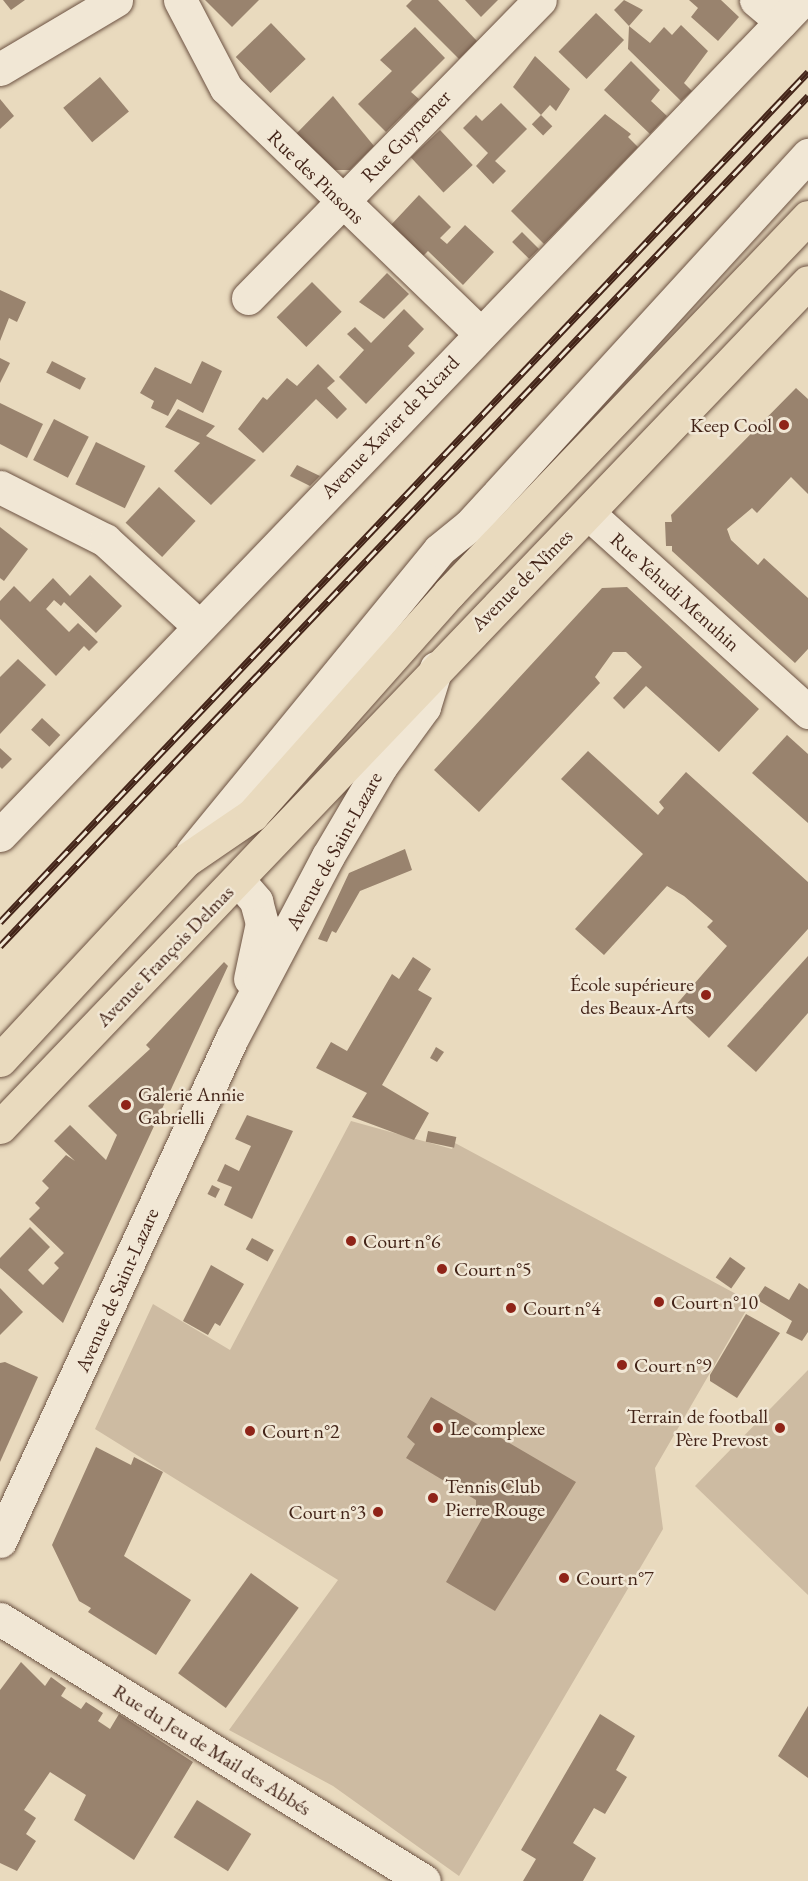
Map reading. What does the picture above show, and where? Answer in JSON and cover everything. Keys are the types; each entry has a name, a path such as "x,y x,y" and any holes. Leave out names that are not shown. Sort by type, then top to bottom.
{"main road":[{"path":"0,1060 186,860 252,815 449,593 808,217"},
{"name":"Avenue de Nîmes","path":"238,880 436,666 588,513 808,282"},
{"path":"586,451 588,513"},
{"name":"Avenue François Delmas","path":"0,1126 238,880 252,815"}],"street":[{"path":"0,69 116,0"},
{"name":"Rue des Pinsons","path":"180,0 226,88 341,203 480,333"},
{"name":"Rue Guynemer","path":"248,298 540,0"},
{"path":"756,0 791,11"},
{"name":"Avenue Xavier de Ricard","path":"0,835 198,626 791,11"},
{"path":"186,860 439,549 469,526 808,155"},
{"path":"0,487 105,540 198,626"},
{"name":"Rue Yehudi Menuhin","path":"588,513 808,712"},
{"path":"449,593 469,526"},
{"name":"Avenue de Saint-Lazare","path":"0,1541 232,1038 328,856 381,766 424,707 436,666"},
{"name":"Avenue de Saint-Lazare","path":"232,1038 259,951 262,923 256,901 238,880"},
{"name":"Rue du Jeu de Mail des Abbés","path":"0,1619 424,1881"}],"shaded area":[{"name":"Tennis Club Pierre Rouge","path":"351,1121 452,1149 455,1143 751,1302 655,1468 663,1529 459,1876 333,1786 229,1730 338,1580 95,1429 153,1304 230,1350"},
{"name":"Terrain de football Père Prevost","path":"808,1370 808,1595 695,1486"}],"building":[{"path":"3,0 25,0 11,10"},
{"path":"205,0 259,0 232,27"},
{"path":"412,0 438,0 477,41 459,59 406,6"},
{"path":"465,0 498,0 481,17"},
{"path":"624,0 643,10 629,26 614,10"},
{"path":"689,0 721,0 739,17 718,41 691,17 698,8"},
{"path":"596,13 624,40 587,79 558,52"},
{"path":"271,23 306,59 270,93 236,57"},
{"path":"681,25 708,51 684,83 692,91 681,101 628,49 629,26 650,43 664,27 672,35"},
{"path":"415,27 445,58 411,92 419,99 386,132 358,104 392,71 380,60"},
{"path":"535,56 570,89 556,111 550,105 541,115 513,87"},
{"path":"631,61 660,90 651,101 667,116 650,134 604,90"},
{"path":"100,77 129,111 92,142 63,108"},
{"path":"333,96 374,146 350,170 330,170 295,135"},
{"path":"0,99 14,116 0,129"},
{"path":"501,103 527,129 495,161 506,171 493,184 476,166 488,153 463,128 476,115 482,121"},
{"path":"605,114 631,134 628,137 638,147 544,244 511,211"},
{"path":"541,115 552,126 543,136 532,124"},
{"path":"440,130 473,165 443,192 411,157"},
{"path":"419,195 451,227 440,238 447,244 465,225 494,252 463,285 428,251 422,257 390,226"},
{"path":"522,232 539,249 529,259 512,242"},
{"path":"387,273 409,294 384,319 359,302"},
{"path":"312,282 342,312 306,347 277,317"},
{"path":"0,290 26,302 17,322 9,318 0,341"},
{"path":"404,309 424,329 408,346 415,353 366,404 339,377 364,350 347,334 355,327 371,343"},
{"path":"0,358 10,363 0,383"},
{"path":"52,361 86,378 80,390 46,373"},
{"path":"202,361 222,371 203,413 177,399 168,416 151,408 154,401 140,393 155,367 191,384"},
{"path":"318,364 335,381 327,388 347,409 337,419 316,399 263,453 238,429 263,397 267,400 287,378 297,386"},
{"path":"796,388 808,399 808,494 791,477 757,513 752,508 727,529 731,540 758,565 764,558 808,598 808,649 795,663 672,551 672,546 666,546 665,522 672,522 671,515"},
{"path":"0,403 43,424 27,458 0,444"},
{"path":"178,409 215,426 206,436 256,460 211,505 174,471 200,443 165,427"},
{"path":"54,419 89,437 68,478 33,460"},
{"path":"96,442 145,466 125,508 75,484"},
{"path":"297,465 320,476 310,486 290,476"},
{"path":"159,487 196,521 162,557 126,523"},
{"path":"0,527 28,549 4,581 0,578"},
{"path":"90,575 122,606 96,633 64,602 61,606 54,600 46,609 69,632 78,623 98,642 89,651 84,646 56,676 0,619 0,601 14,586 30,602 53,578 70,596"},
{"path":"627,587 759,709 719,752 646,686 624,709 613,698 642,667 626,652 613,652 595,677 600,683 479,812 434,770 602,588"},
{"path":"18,659 46,685 0,734 0,677"},
{"path":"42,718 60,735 49,747 31,730"},
{"path":"787,735 808,754 808,823 752,773"},
{"path":"0,748 12,759 2,769 0,767"},
{"path":"588,751 658,815 664,808 659,802 686,772 808,882 808,929 709,1038 675,1006 727,946 707,927 713,921 684,896 667,886 604,955 575,929 643,854 561,779"},
{"path":"405,849 412,870 360,891 336,933 332,931 327,942 318,939 349,873"},
{"path":"808,956 808,1013 756,1072 727,1046"},
{"path":"413,957 431,969 418,990 432,998 382,1085 429,1113 414,1140 352,1117 367,1093 316,1068 331,1042 347,1051 392,974 399,979"},
{"path":"224,962 228,966 63,1323 0,1268 0,1258 30,1227 50,1247 28,1270 43,1285 59,1268 54,1263 64,1253 29,1219 40,1208 35,1203 49,1188 42,1181 66,1155 75,1161 54,1141 70,1125 106,1160 117,1135 88,1106 150,1049 146,1045"},
{"path":"436,1047 444,1052 437,1062 430,1058"},
{"path":"247,1115 293,1131 252,1219 224,1205 232,1187 217,1181 225,1164 239,1171 251,1146 235,1139"},
{"path":"428,1131 456,1137 454,1148 426,1142"},
{"path":"212,1185 220,1189 215,1198 207,1194"},
{"path":"252,1238 274,1250 268,1261 246,1249"},
{"path":"730,1257 746,1268 731,1288 716,1277"},
{"path":"211,1265 244,1284 220,1326 215,1323 208,1335 183,1321"},
{"path":"799,1283 808,1289 808,1332 802,1341 786,1333 792,1321 756,1299 765,1286 789,1300"},
{"path":"0,1288 23,1312 0,1335"},
{"path":"746,1314 780,1333 737,1398 710,1381 710,1375"},
{"path":"5,1362 38,1377 0,1462 0,1363"},
{"path":"431,1397 576,1482 495,1611 446,1582 483,1517 476,1512 476,1500 406,1458 415,1444 407,1437"},
{"path":"96,1447 131,1465 134,1457 163,1472 124,1556 191,1600 156,1655 88,1612 91,1608 79,1601 52,1545"},
{"path":"251,1573 299,1608 226,1708 178,1673"},
{"path":"21,1662 45,1686 51,1677 66,1688 61,1696 81,1709 86,1702 103,1713 98,1721 110,1729 119,1714 193,1762 134,1860 74,1820 86,1795 50,1772 24,1810 36,1818 26,1834 36,1841 17,1871 0,1863 0,1690"},
{"path":"808,1706 808,1778 778,1756"},
{"path":"600,1714 635,1736 616,1770 627,1777 605,1814 594,1808 573,1843 596,1858 583,1881 523,1881 536,1859 521,1850"},
{"path":"197,1800 251,1834 228,1871 174,1837"}],"railway":[{"path":"0,922 808,72"},
{"path":"0,946 808,96"}],"place":[{"name":"Keep Cool","path":"784,425"},
{"name":"École supérieure des Beaux-Arts","path":"706,995"},
{"name":"Galerie Annie Gabrielli","path":"126,1105"},
{"name":"Court n°6","path":"351,1241"},
{"name":"Court n°5","path":"442,1269"},
{"name":"Court n°10","path":"659,1302"},
{"name":"Court n°4","path":"511,1308"},
{"name":"Court n°9","path":"622,1365"},
{"name":"Le complexe","path":"438,1428"},
{"name":"Terrain de football Père Prevost","path":"780,1428"},
{"name":"Court n°2","path":"250,1431"},
{"name":"Tennis Club Pierre Rouge","path":"433,1498"},
{"name":"Court n°3","path":"378,1512"},
{"name":"Court n°7","path":"564,1578"}]}
